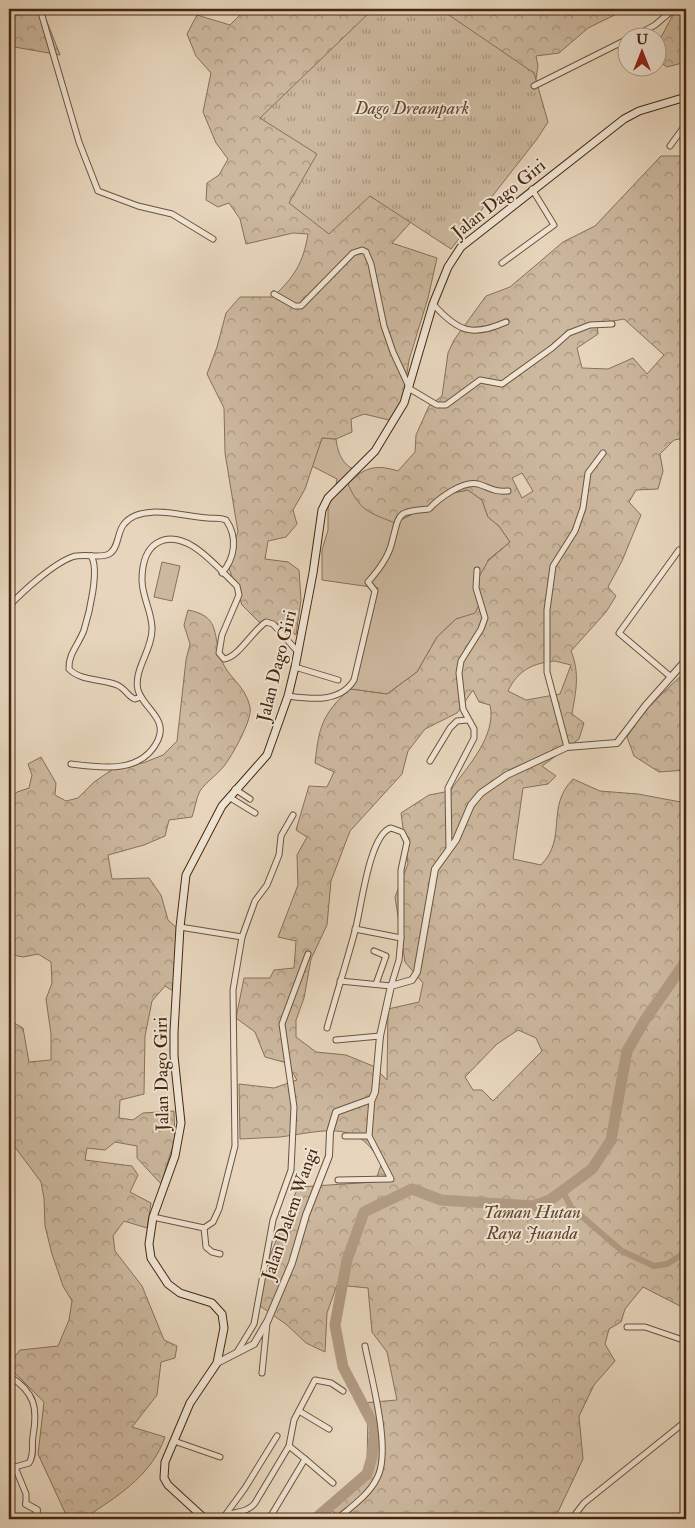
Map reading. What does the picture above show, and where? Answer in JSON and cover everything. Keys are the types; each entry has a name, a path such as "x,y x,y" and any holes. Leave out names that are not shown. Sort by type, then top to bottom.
{"main road":[{"name":"Jalan Dago Giri","path":"217,1363 224,1328 222,1314 212,1303 180,1293 168,1284 151,1258 149,1244 153,1217 175,1156 181,1123 174,1056 180,927 186,875 211,824 229,797 267,755 288,696 295,666 322,510 328,498 374,451 404,403 410,389 434,304 448,267 461,247 532,189 624,119 639,111 686,97"},
{"path":"205,1519 183,1500 164,1478 165,1462 190,1403 217,1363"}],"street":[{"path":"40,9 79,142 98,192 138,206 172,214 213,239"},
{"path":"650,28 674,9"},
{"path":"534,86 618,45"},
{"path":"670,146 686,124"},
{"path":"502,263 554,225 532,189"},
{"path":"274,294 295,306 301,306 353,253 362,250 366,252 372,264 387,334 410,389 437,405 446,405 480,380 502,384 552,348 569,333 590,325 612,324"},
{"path":"434,304 450,321 474,332 486,331 506,322"},
{"path":"567,747 547,672 547,610 553,566 575,532 583,508 588,473 603,453"},
{"path":"288,696 327,698 339,694 349,687 354,680 375,591 368,582 376,572 392,543 393,530 399,517 412,510 430,509 441,496 471,484 477,484 494,492 508,491"},
{"path":"9,606 21,593 63,562 82,555 108,555 114,551 122,525 131,516 147,513 178,513 208,518 220,517 226,520 231,526 233,537 232,558 222,572"},
{"path":"71,764 98,768 135,764 145,758 158,740 161,732 157,717 141,697 137,679 150,642 152,627 142,581 143,569 148,551 163,540 171,539 191,544 237,586 239,595 219,643 221,656 227,659 235,655 252,633 266,622 273,624 298,652"},
{"path":"671,676 619,633 679,550"},
{"path":"91,556 95,569 91,598 84,630 68,660 69,669 78,675 118,685 131,698 136,700 141,697"},
{"path":"450,849 448,788 474,738 474,729 463,709 458,673 461,661 481,629 485,618 476,588 477,570"},
{"path":"340,981 391,986 412,980 417,972 432,879 439,862 450,849 471,806 481,793 507,775 567,747 617,743 686,660"},
{"path":"295,666 338,680"},
{"path":"430,761 450,728 457,721 468,720"},
{"path":"236,789 250,799"},
{"path":"229,797 255,813"},
{"path":"153,1217 204,1228 213,1222 219,1209 236,1146 233,990 242,938 255,901 267,885 279,855 281,836 293,815"},
{"path":"327,1028 374,853 383,832 388,829 396,829 402,832 406,842 401,870 401,938 399,960 380,1036 369,1136 391,1178 338,1180"},
{"path":"180,927 242,938"},
{"path":"355,929 401,938"},
{"path":"374,951 386,956 376,984"},
{"path":"237,1352 254,1324 273,1220 291,1170 294,1107 282,1024 308,954"},
{"path":"336,1040 380,1036"},
{"name":"Jalan Dalem Wangi","path":"217,1363 254,1344 268,1320 292,1263 306,1215 329,1156 330,1132 336,1112 372,1098"},
{"path":"345,1136 369,1136"},
{"path":"204,1228 206,1247 212,1252 220,1254"},
{"path":"262,1373 268,1320"},
{"path":"627,1327 645,1327 686,1341"},
{"path":"337,1519 371,1489 381,1470 380,1419 365,1346"},
{"path":"9,1376 24,1388 34,1404 36,1416 32,1437 33,1455 29,1463 9,1467"},
{"path":"226,1514 251,1508 290,1446 291,1430 315,1380 330,1383 343,1391"},
{"path":"299,1411 329,1429"},
{"path":"573,1517 584,1503 686,1421"},
{"path":"220,1519 226,1514 245,1488 277,1436"},
{"path":"174,1441 220,1458"},
{"path":"290,1446 333,1482"},
{"path":"269,1519 305,1459"},
{"path":"15,1466 26,1494 26,1504 37,1510 36,1519"},
{"path":"685,1519 686,1488"}],"green space":[{"path":"9,9 42,9 60,55 9,46"},
{"path":"241,9 627,9 588,28 559,53 536,56 538,66 531,112 420,212 392,243 437,258 428,298 409,360 403,400 389,420 364,414 351,419 352,432 336,439 322,438 305,489 293,510 297,524 286,537 268,541 265,559 288,562 299,570 301,600 296,635 280,624 259,622 242,605 227,563 238,532 225,453 224,408 207,374 217,347 226,313 240,297 273,297 287,283 300,262 308,234 293,233 246,244 240,219 229,203 218,207 206,200 207,183 219,175 228,159 216,143 203,112 211,73 196,56 187,34 197,15 230,25 240,15"},
{"name":"Dago Dreampark","path":"381,9 440,9 534,73 548,122 537,139 451,249 370,196 329,234 289,203 317,154 260,118 371,11"},
{"path":"676,9 686,9 686,62 668,67 668,28 666,28"},
{"name":"Taman Hutan Raya Juanda","path":"661,156 686,156 686,438 674,440 660,454 663,471 658,489 636,490 629,502 641,515 622,561 608,587 616,596 606,612 571,651 576,667 576,690 572,714 584,723 579,739 542,766 556,776 548,784 523,788 513,859 541,865 553,844 560,801 573,779 600,791 638,794 686,803 686,1309 643,1287 625,1309 621,1322 609,1329 605,1344 615,1361 594,1385 579,1416 583,1459 557,1514 557,1519 342,1519 325,1505 356,1485 364,1476 367,1464 368,1412 362,1403 397,1400 387,1352 372,1332 368,1288 337,1285 327,1313 325,1352 306,1343 287,1325 256,1303 265,1268 298,1187 375,1182 381,1165 372,1150 362,1140 338,1131 240,1139 239,1084 274,1088 297,1080 287,1063 265,1057 255,1032 236,1018 244,978 270,978 274,970 294,968 296,941 278,937 298,885 297,855 307,837 296,830 309,786 327,787 334,772 315,763 320,730 328,714 333,706 350,689 387,694 417,672 437,637 456,619 475,613 480,603 475,584 488,561 510,542 499,526 488,517 482,500 468,490 453,493 395,523 366,510 352,493 348,484 359,474 371,469 383,468 398,471 415,452 416,435 429,406 442,396 448,353 454,340 486,296 510,287 563,242 595,226","holes":["624,319 664,355 647,374 633,358 608,369 582,368 577,348 598,334 597,324","522,473 533,491 522,498 512,478","555,661 571,665 560,694 526,700 508,691 521,673 540,664","473,690 479,702 490,705 491,717 485,740 450,791 429,795 401,813 408,864 395,897 405,962 423,983 419,1002 388,1009 387,1080 373,1066 346,1055 316,1052 296,1037 296,1020 304,998 311,959 327,925 331,881 350,831 402,774 408,751 425,729 457,713","518,1030 536,1038 542,1051 493,1101 482,1090 473,1090 465,1077 497,1044"]},
{"path":"322,438 336,439 340,455 346,464 360,471 348,484 395,523 453,493 468,490 482,500 488,517 499,526 510,542 488,560 480,603 475,614 456,619 437,637 417,672 387,694 350,689 378,588 322,580 322,550 328,530 328,504 335,491 337,479 312,466"},
{"path":"162,562 180,566 172,601 154,597"},
{"path":"188,610 205,616 213,626 223,663 244,692 250,707 248,720 237,746 228,761 200,791 192,817 169,820 165,836 144,845 108,855 112,879 149,878 161,895 168,920 179,930 175,992 165,986 152,1001 145,1036 144,1094 120,1100 119,1118 133,1120 143,1113 174,1111 175,1139 161,1184 137,1158 137,1146 115,1142 105,1150 87,1148 85,1160 132,1166 138,1175 130,1192 151,1203 147,1228 124,1221 113,1236 115,1251 142,1286 164,1340 177,1346 175,1358 161,1362 157,1395 132,1427 165,1437 153,1461 145,1471 115,1498 92,1513 95,1519 68,1519 38,1454 44,1402 14,1372 12,1360 20,1350 58,1346 69,1320 72,1301 63,1286 52,1254 45,1226 44,1198 41,1182 9,1139 9,1020 23,1028 29,1062 51,1060 51,1034 46,999 52,983 51,962 38,954 23,957 13,955 9,963 9,800 17,792 29,788 32,775 28,764 41,757 56,783 55,795 66,801 78,798 94,782 116,767 143,763 163,755 177,741 186,660 190,644 184,625"},
{"path":"686,671 686,770 659,772 634,756 627,737 644,711"}],"waterway":[{"path":"315,1519 367,1474 372,1457 375,1428 343,1367 335,1325 347,1260 364,1212 412,1189 441,1200 533,1206 550,1200 592,1169 611,1140 627,1051 645,1020 686,961"},
{"path":"563,1192 571,1207 622,1251 654,1266 667,1264 686,1252"}]}
